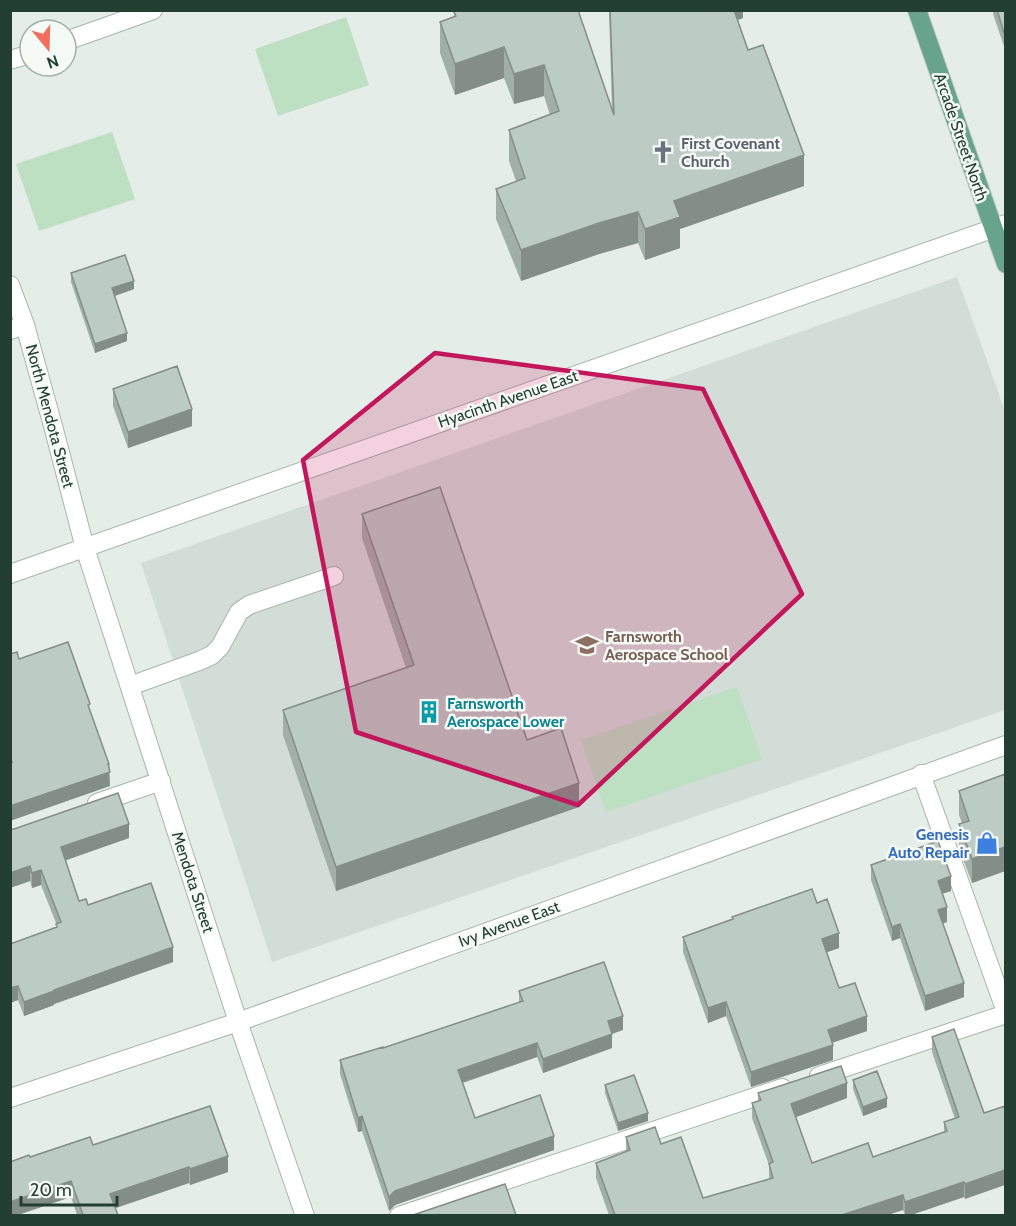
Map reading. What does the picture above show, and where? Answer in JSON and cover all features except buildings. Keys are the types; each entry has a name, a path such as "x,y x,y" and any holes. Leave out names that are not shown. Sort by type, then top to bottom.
{"main road":[{"name":"Arcade Street North","path":"917,10 999,226 1005,264"}],"street":[{"path":"78,37 153,10"},
{"name":"Hyacinth Avenue East","path":"10,574 999,226"},
{"name":"North Mendota Street","path":"10,285 18,328 53,426 85,548"},
{"name":"Mendota Street","path":"85,548 238,1022 305,1215"},
{"path":"130,686 212,655 220,647 239,612 249,605 334,576"},
{"name":"Ivy Avenue East","path":"10,1098 238,1022 1005,745"},
{"path":"399,1215 1005,1013 921,774"},
{"path":"86,807 160,781"}],"highlighted area":[{"path":"435,353 703,389 802,594 578,805 356,732 303,460"}],"shaded area":[{"name":"Farnsworth Aerospace School","path":"957,277 1005,411 1005,710 272,962 141,563"}],"green space":[{"path":"346,17 369,85 278,116 255,49"},
{"path":"112,132 135,199 39,231 16,164"},
{"path":"737,687 762,759 606,812 581,740"}],"place":[{"name":"First Covenant Church","path":"663,152"},
{"name":"Farnsworth Aerospace School","path":"587,645"},
{"name":"Farnsworth Aerospace Lower","path":"429,712"},
{"name":"Genesis Auto Repair","path":"987,843"}]}
